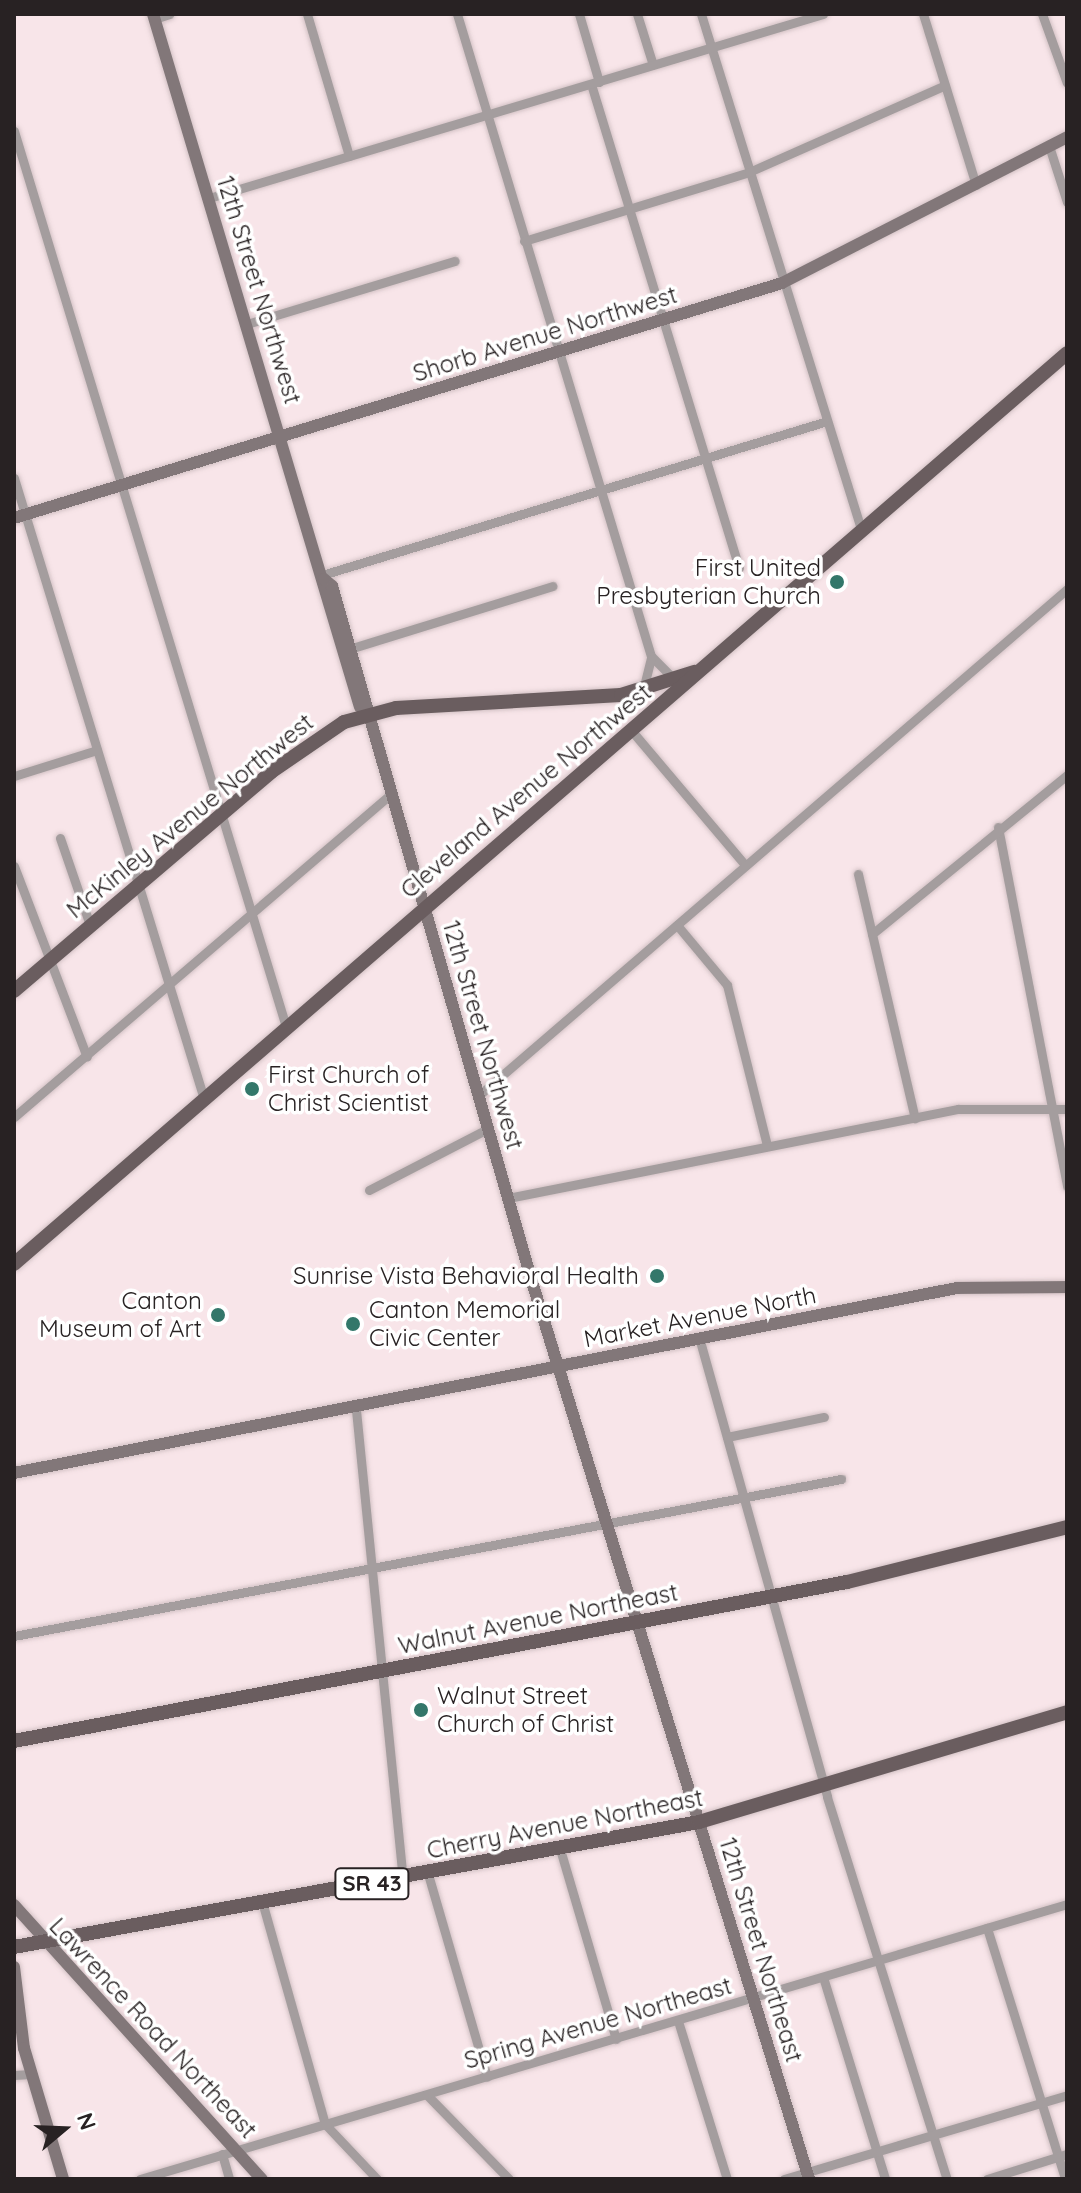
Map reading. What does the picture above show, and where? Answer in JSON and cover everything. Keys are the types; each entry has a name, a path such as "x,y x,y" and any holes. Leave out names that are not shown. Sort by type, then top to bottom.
{"main road":[{"name":"Cleveland Avenue Northwest","path":"14,1264 694,672 1064,361"},
{"name":"McKinley Avenue Northwest","path":"14,991 306,745 365,714 643,690 694,672"},
{"name":"Walnut Avenue Northeast","path":"14,1741 772,1596 1067,1527"},
{"name":"Cherry Avenue Northeast","path":"14,1947 263,1905 699,1822 1067,1712"}],"street":[{"path":"153,16 169,14"},
{"path":"307,14 349,156"},
{"path":"457,14 651,656 674,679"},
{"path":"579,14 629,208 739,568"},
{"path":"637,14 653,65"},
{"path":"701,14 824,422 861,529"},
{"path":"209,198 823,14"},
{"path":"923,14 976,185"},
{"path":"1042,14 1067,83"},
{"name":"12th Street Northwest","path":"153,16 323,577 351,691 365,714"},
{"path":"524,241 749,172 945,85"},
{"path":"14,131 286,1027"},
{"name":"Shorb Avenue Northwest","path":"20,516 665,322 782,283 1067,137"},
{"path":"1049,146 1067,202"},
{"path":"247,324 455,261"},
{"path":"323,577 824,422"},
{"path":"14,478 20,516 97,750 204,1099"},
{"name":"12th Street Northwest","path":"323,577 349,649 365,714 558,1367"},
{"path":"349,649 552,586"},
{"path":"478,1096 1067,589"},
{"path":"643,690 651,656"},
{"path":"631,730 745,865"},
{"path":"14,776 97,750"},
{"path":"872,934 998,827 1067,775"},
{"path":"14,1117 170,987 390,795"},
{"path":"998,827 1067,1186"},
{"path":"60,838 90,925"},
{"path":"14,866 87,1057"},
{"path":"858,874 915,1118"},
{"path":"677,925 727,985 767,1146"},
{"path":"508,1198 980,1106 1067,1109"},
{"path":"369,1190 487,1129"},
{"name":"Market Avenue North","path":"14,1473 356,1410 965,1287 1067,1287"},
{"path":"700,1341 824,1785 947,2179"},
{"name":"12th Street Northeast","path":"558,1367 808,2176"},
{"path":"356,1410 375,1569 403,1879"},
{"path":"727,1437 824,1417"},
{"path":"14,1636 841,1479"},
{"path":"560,1849 616,2039"},
{"path":"428,1874 487,2077"},
{"name":"Spring Avenue Northeast","path":"140,2179 1067,1904"},
{"name":"Lawrence Road Northeast","path":"14,1905 228,2153 262,2179"},
{"path":"263,1905 325,2124 377,2179"},
{"path":"987,1928 1041,2103 1062,2156 1065,2179"},
{"path":"14,1967 31,2074 63,2179"},
{"path":"823,1977 885,2179"},
{"path":"678,2021 727,2179"},
{"path":"14,2075 31,2074"},
{"path":"427,2095 509,2179"},
{"path":"784,2179 808,2176 876,2152 1067,2095"},
{"path":"228,2153 229,2179"},
{"path":"987,2179 1062,2156"}],"place":[{"name":"First United Presbyterian Church","path":"837,582"},
{"name":"First Church of Christ Scientist","path":"252,1089"},
{"name":"Sunrise Vista Behavioral Health","path":"657,1276"},
{"name":"Canton Museum of Art","path":"218,1315"},
{"name":"Canton Memorial Civic Center","path":"353,1324"},
{"name":"Walnut Street Church of Christ","path":"421,1710"}]}
